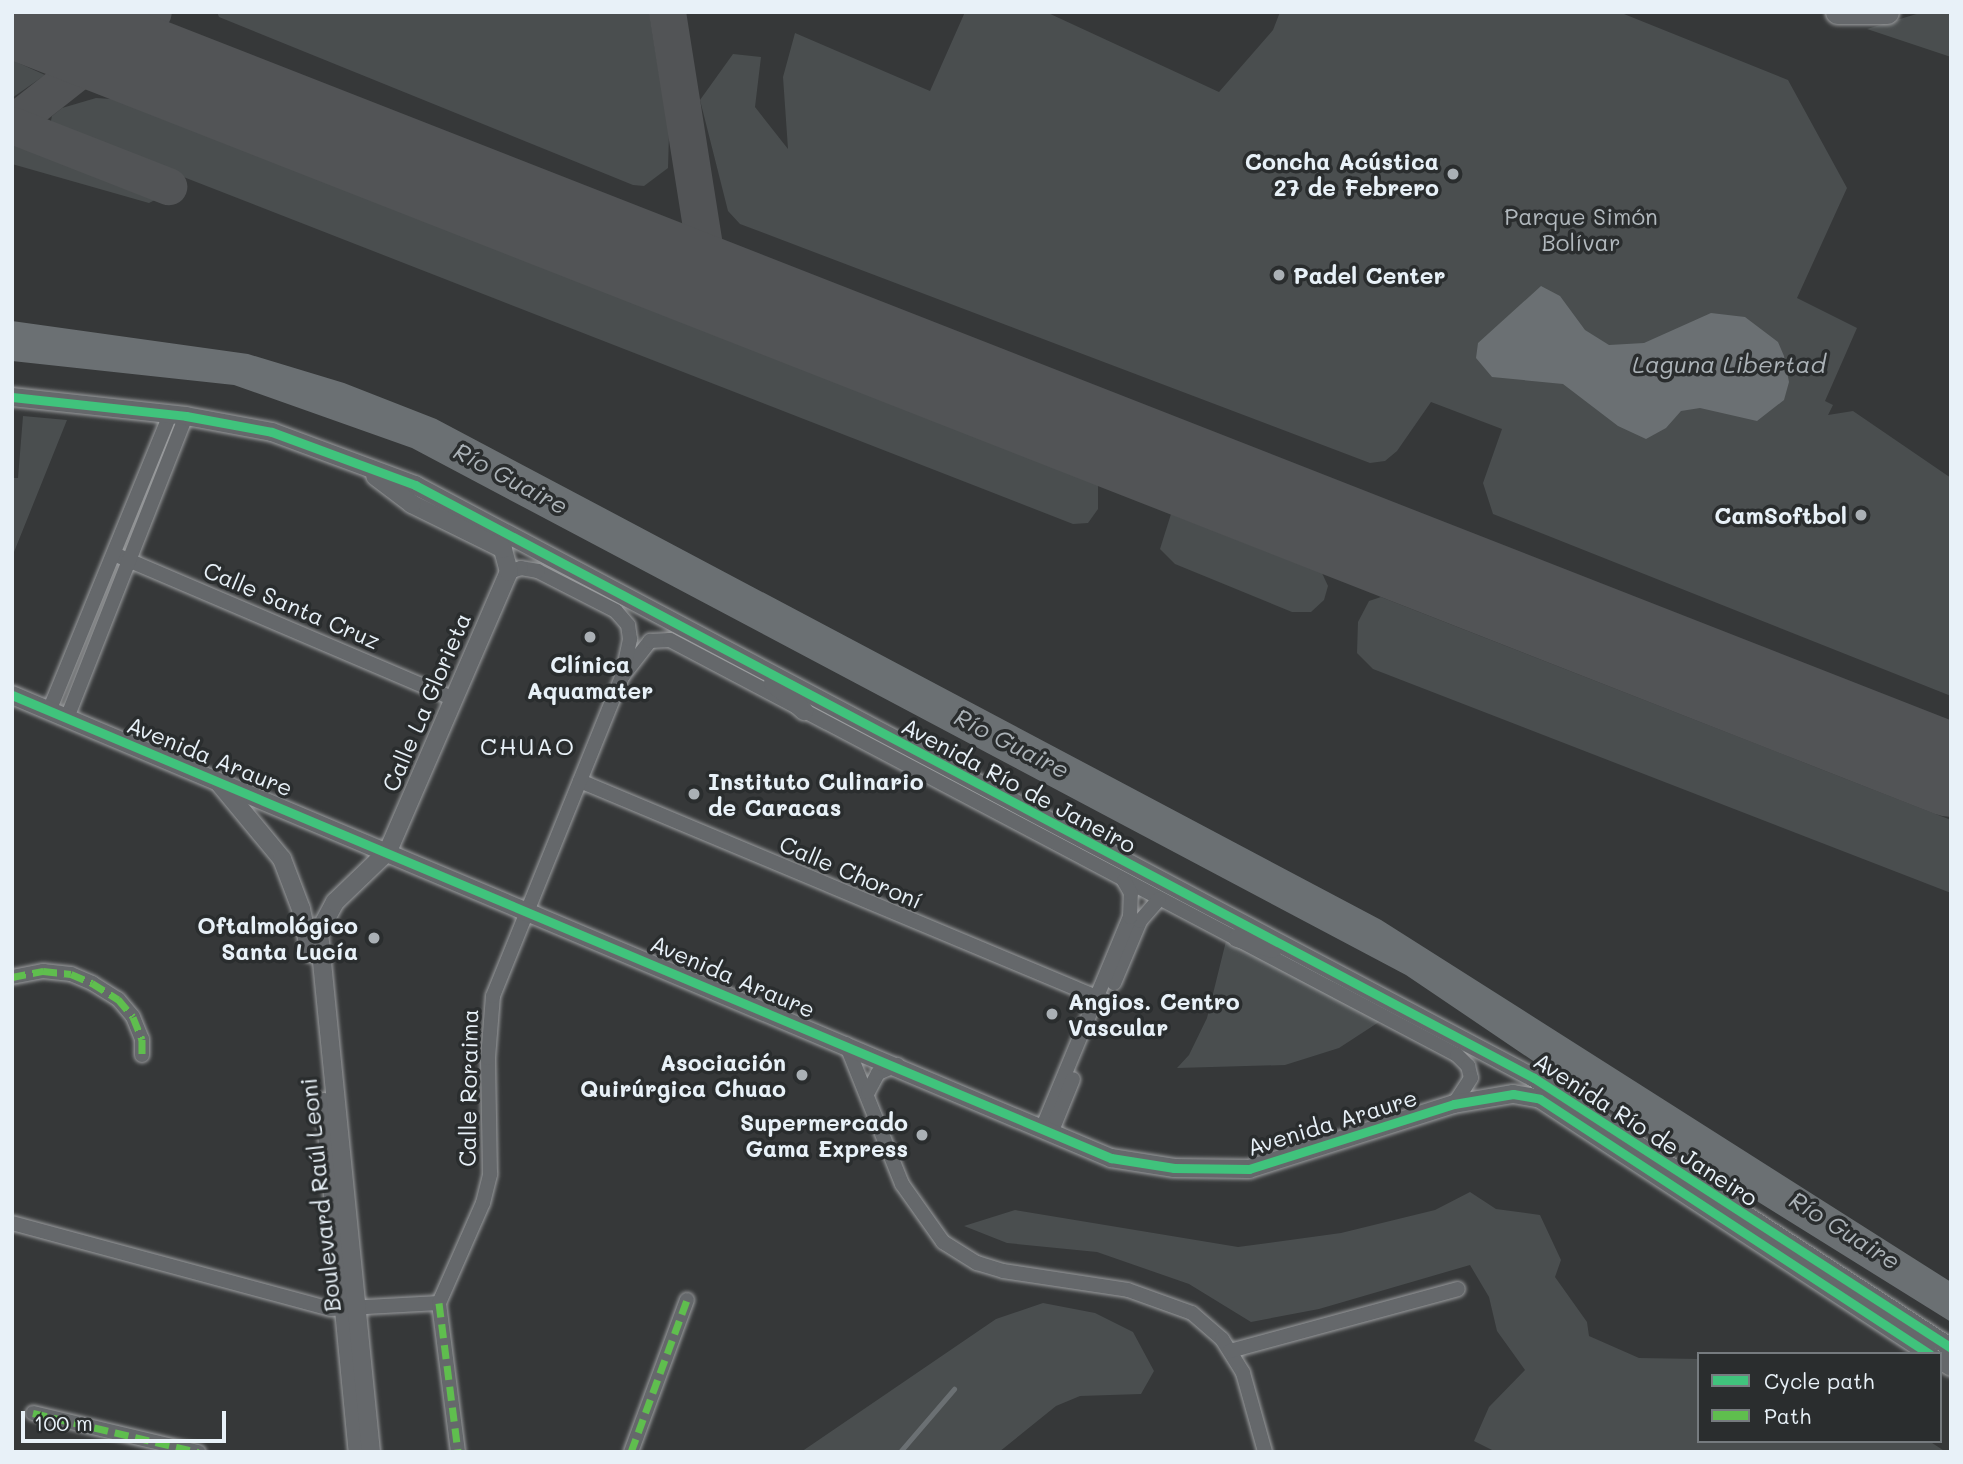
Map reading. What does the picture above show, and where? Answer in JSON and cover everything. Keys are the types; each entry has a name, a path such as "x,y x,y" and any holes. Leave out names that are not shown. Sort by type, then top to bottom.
{"highway":[{"path":"1838,12 1886,12"}],"street":[{"name":"Avenida Río de Janeiro","path":"12,397 178,415 272,432 415,485 1534,1078 1951,1348"},
{"path":"50,711 114,554 178,415"},
{"path":"67,718 128,560 178,415"},
{"name":"Avenida Río de Janeiro","path":"361,465 412,504 503,549 509,572"},
{"name":"Calle Santa Cruz","path":"114,554 452,698"},
{"name":"Calle Roraima","path":"439,1303 483,1203 490,1174 490,1007 526,909 622,677 630,632 621,615 538,571 522,568 509,572"},
{"name":"Calle La Glorieta","path":"388,851 452,698 509,572"},
{"name":"Avenida Río de Janeiro","path":"622,677 650,641 670,640 1464,1060 1471,1078 1454,1104"},
{"path":"750,664 804,711"},
{"name":"Avenida Araure","path":"12,695 209,775 897,1065 1046,1131 1139,1164 1233,1170 1264,1166 1454,1104"},
{"name":"Boulevard Raúl Leoni","path":"209,775 254,820 282,859 301,909 310,957 349,1308 371,1452"},
{"name":"Calle Choroní","path":"580,781 1102,1000"},
{"name":"Boulevard Raúl Leoni","path":"358,1452 319,932 335,902 388,851"},
{"path":"1102,1000 1130,916 1131,893 1125,881"},
{"path":"1046,1131 1102,1000 1140,921 1159,899"},
{"path":"1237,938 1319,963"},
{"path":"12,976 43,971 71,974 92,983 118,999 133,1017 142,1039 142,1055"},
{"path":"846,1044 908,1194 943,1242 977,1263 1003,1271 1128,1290 1173,1303 1208,1325 1230,1351 1243,1373 1265,1452"},
{"path":"867,1092 878,1073 897,1065"},
{"name":"Avenida Río de Janeiro","path":"1454,1104 1513,1094 1541,1099 1927,1352"},
{"path":"12,1223 330,1309 439,1303 458,1452"},
{"path":"1230,1351 1458,1289"},
{"path":"631,1452 687,1300"},
{"path":"33,1413 198,1452"}],"green space":[{"path":"217,12 649,12 669,134 668,168 644,186 633,185 219,17"},
{"name":"Parque Simón Bolívar","path":"965,12 1046,12 1219,92 1273,30 1280,12 1619,12 1788,80 1847,188 1797,298 1857,328 1825,401 1833,405 1828,415 1853,411 1951,478 1951,696 1493,514 1483,483 1502,429 1431,402 1397,451 1385,461 1370,463 740,224 728,211 700,100 733,54 761,57 755,107 788,149 783,77 795,33 930,91"},
{"path":"1923,12 1951,12 1951,57 1867,29"},
{"path":"12,60 45,75 12,98"},
{"path":"96,98 112,99 1098,485 1098,509 1088,523 1073,524 50,125 52,116 62,108"},
{"path":"12,139 151,194 155,200 149,203 12,164"},
{"path":"23,416 67,420 12,557 12,478 18,478"},
{"path":"1171,514 1322,573 1328,586 1324,600 1311,612 1292,612 1175,564 1160,549"},
{"path":"1381,597 1951,820 1951,893 1373,669 1357,653 1358,622 1369,601"},
{"path":"1227,937 1382,1020 1339,1048 1285,1065 1177,1068 1189,1055 1207,1018"},
{"path":"1470,1192 1496,1209 1540,1215 1561,1260 1555,1277 1587,1322 1589,1336 1639,1358 1697,1359 1697,1443 1932,1443 1946,1452 1496,1452 1474,1441 1489,1407 1525,1370 1497,1331 1489,1297 1470,1265 1319,1309 1251,1322 1189,1284 1097,1252 1007,1243 964,1226 1015,1210 1238,1247 1341,1233 1435,1210"},
{"path":"1043,1303 1095,1313 1133,1332 1154,1371 1141,1394 1080,1396 1056,1406 999,1452 801,1452 996,1319"}],"water":[{"name":"Laguna Libertad","path":"1541,286 1560,296 1585,330 1609,345 1644,343 1711,313 1745,317 1778,342 1789,382 1784,400 1757,421 1700,408 1681,411 1666,428 1646,439 1618,426 1563,384 1492,377 1476,358 1478,343"},
{"name":"Río Guaire","path":"12,321 248,354 344,383 436,419 1381,920 1951,1282 1951,1322 1548,1071 1406,975 412,448 234,385 12,361"}],"waterway":[{"path":"900,1452 954,1389"}],"taxiway":[{"path":"12,123 153,12"},
{"path":"667,12 710,284"},
{"path":"12,125 168,186"}],"runway":[{"path":"16,12 1951,770"}],"marked path":[{"path":"12,977 43,971 71,974 92,983 118,999 133,1017 142,1039 142,1055"},
{"path":"631,1452 687,1300"},
{"path":"439,1303 458,1452"},
{"path":"33,1413 198,1452"}],"cycle path":[{"path":"12,397 186,416 272,432 415,485 1534,1078 1951,1348"},
{"path":"12,695 1111,1158 1174,1168 1249,1169 1454,1104 1513,1094 1540,1099 1927,1352"}],"place":[{"name":"Concha Acústica 27 de Febrero","path":"1453,174"},
{"name":"Padel Center","path":"1279,275"},
{"name":"CamSoftbol","path":"1861,515"},
{"name":"Clínica Aquamater","path":"590,637"},
{"name":"Instituto Culinario de Caracas","path":"694,794"},
{"name":"Oftalmológico Santa Lucía","path":"374,938"},
{"name":"Angios. Centro Vascular","path":"1052,1014"},
{"name":"Asociación Quirúrgica Chuao","path":"802,1075"},
{"name":"Supermercado Gama Express","path":"922,1135"}],"district":[{"name":"CHUAO","path":"528,746"}]}
